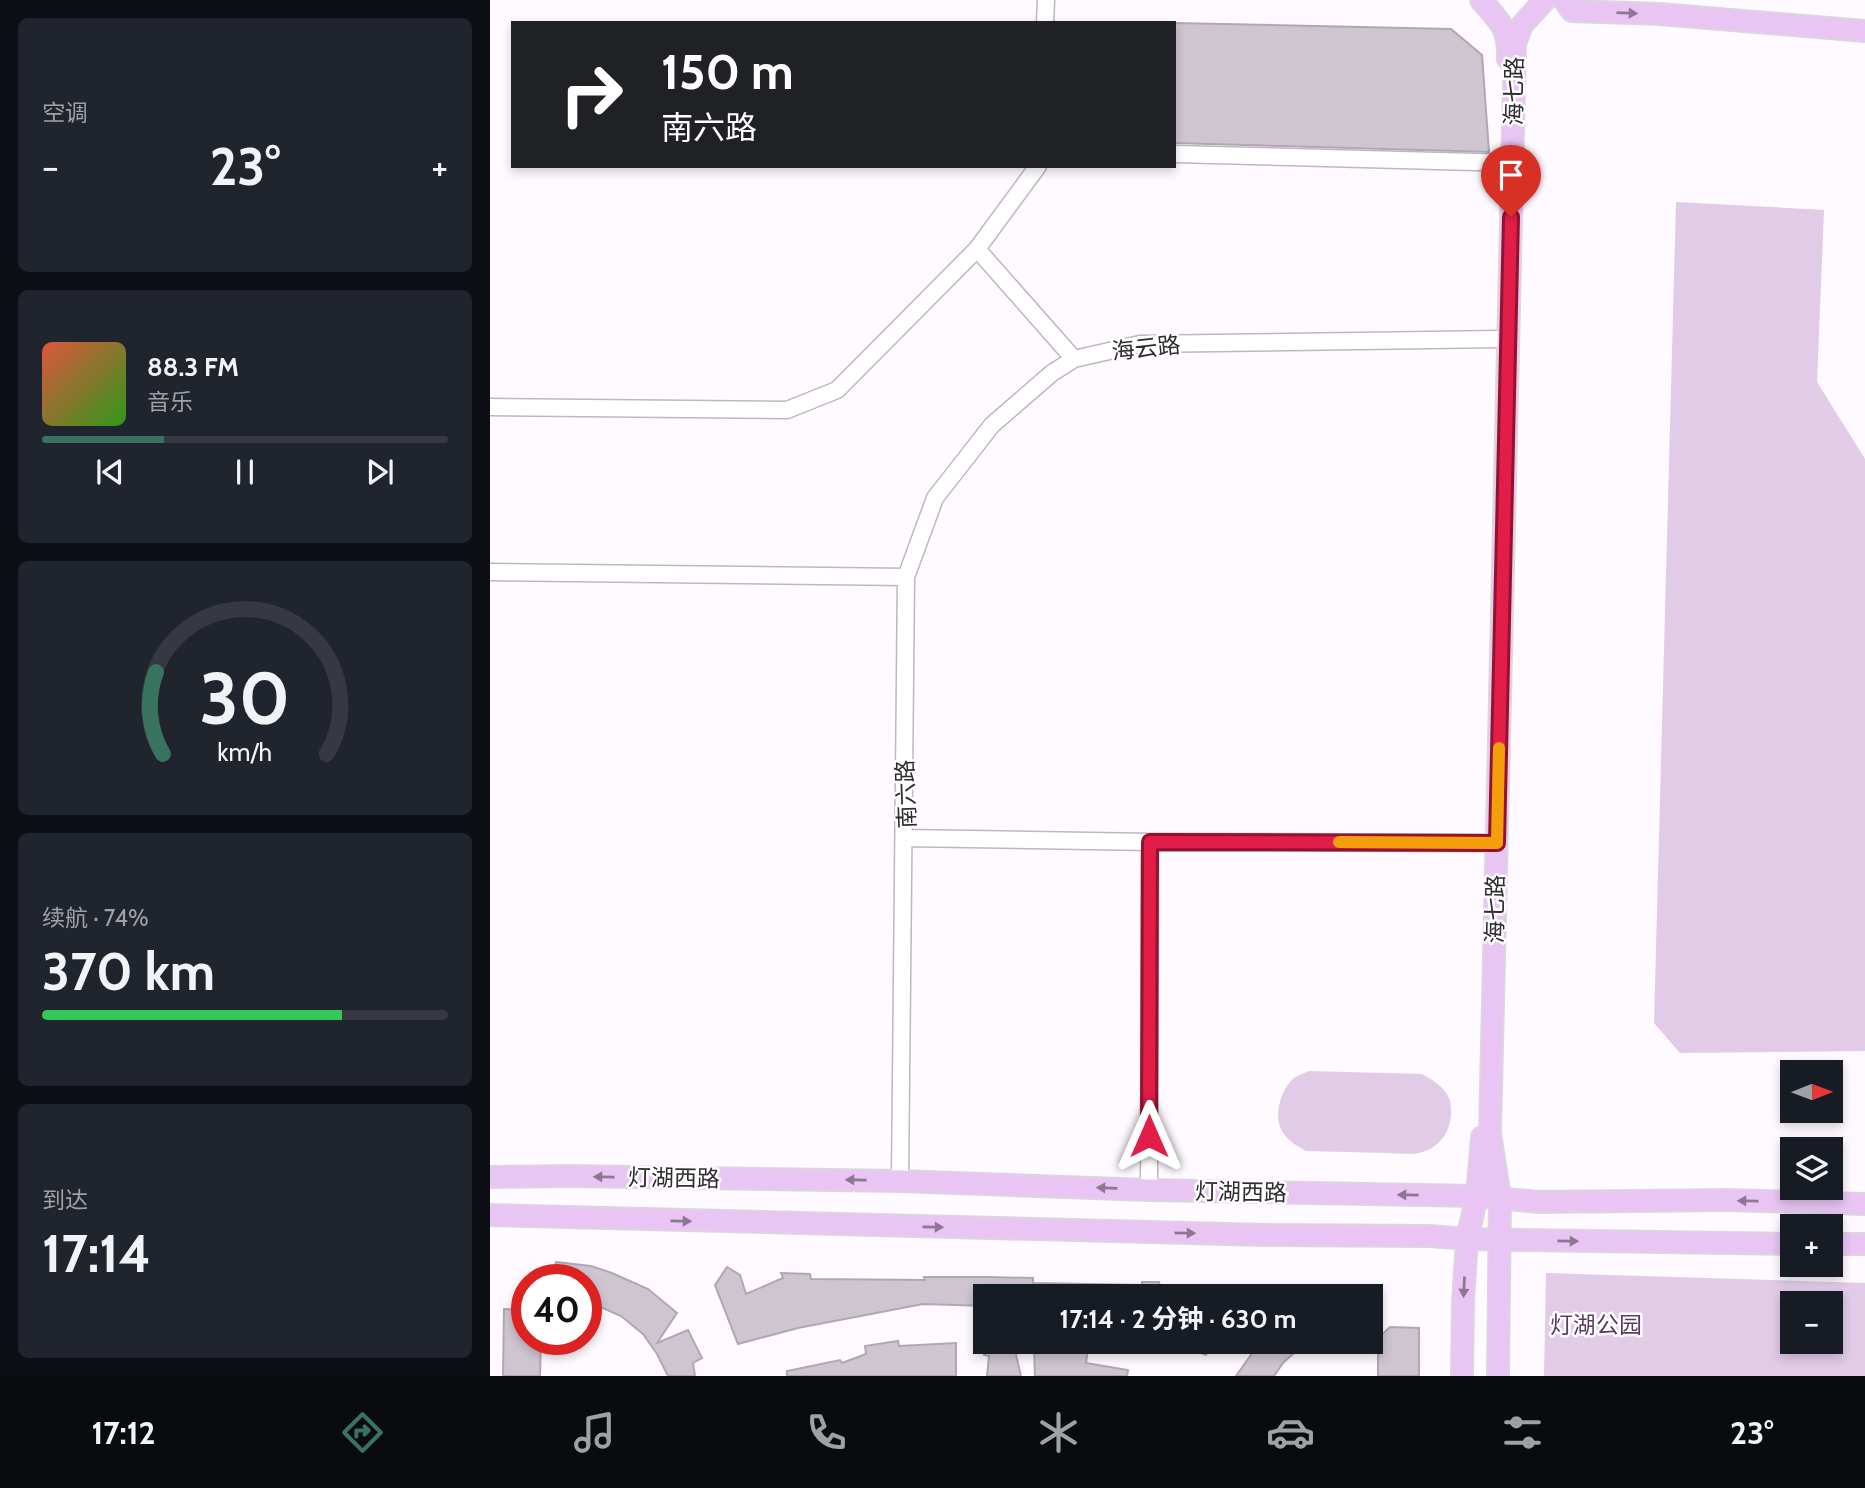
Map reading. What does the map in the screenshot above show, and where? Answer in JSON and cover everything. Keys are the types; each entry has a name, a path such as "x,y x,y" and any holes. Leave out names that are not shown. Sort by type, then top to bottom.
{"main road":[{"name":"海七路","path":"1462,1376 1467,1239 1476,1196 1483,1130 1494,843 1509,163 1508,41 1501,23 1481,0"},
{"name":"海七路","path":"1498,1376 1500,1198 1490,1133 1501,339 1515,44 1522,25 1545,0"},
{"path":"1564,0 1572,11 1659,14 1865,32"},
{"name":"灯湖西路","path":"493,1175 900,1181 1149,1190 1476,1196 1539,1202 1727,1200 1865,1204"},
{"name":"灯湖西路","path":"492,1216 1265,1235 1780,1244"},
{"path":"1843,1244 1865,1244"}],"street":[{"path":"1045,21 1046,0"},
{"path":"1176,154 1509,163"},
{"path":"490,407 788,410 837,390 977,249 1037,168"},
{"path":"977,249 1074,359"},
{"name":"海云路","path":"906,577 934,498 992,425 1052,373 1074,359 1140,344 1501,339"},
{"path":"490,572 906,577"},
{"name":"南六路","path":"906,577 904,838 1494,843"},
{"path":"900,1181 904,838"},
{"path":"1149,1190 1150,842"}],"green space":[{"path":"1676,202 1824,210 1817,382 1865,459 1865,1051 1680,1053 1654,1023"},
{"path":"1309,1071 1422,1074 1440,1086 1450,1101 1448,1128 1437,1144 1419,1153 1306,1151 1284,1134 1280,1128 1278,1113 1289,1083"},
{"name":"灯湖公园","path":"1546,1273 1865,1283 1865,1376 1544,1376"}],"building":[{"path":"1176,23 1451,29 1482,55 1489,152 1176,143"},
{"path":"727,1267 740,1275 746,1294 783,1278 781,1273 810,1274 811,1279 925,1280 924,1277 989,1277 1033,1278 1033,1283 1088,1284 973,1284 973,1306 923,1304 798,1328 738,1344 715,1285"},
{"path":"602,1270 648,1289 677,1313 657,1343 688,1330 702,1358 693,1363 695,1376 668,1376 643,1334 621,1316 602,1308"},
{"path":"1142,1282 1159,1284 1142,1284"},
{"path":"504,1309 511,1309 511,1355 541,1355 540,1376 503,1376"},
{"path":"1390,1327 1419,1328 1419,1376 1378,1376 1378,1354 1383,1354 1383,1333"},
{"path":"898,1341 899,1346 956,1343 956,1376 787,1376 787,1371 840,1360 842,1363 866,1354 865,1346"},
{"path":"1016,1354 1021,1376 987,1376 989,1356 984,1355"},
{"path":"1034,1354 1087,1354 1086,1363 1128,1370 1127,1376 1035,1376"},
{"path":"1252,1354 1293,1354 1274,1376 1236,1376"}],"slow traffic":[{"path":"1339,842 1497,843 1499,748"}],"route":[{"path":"1149,1136 1150,842 1497,843 1511,217"}]}
